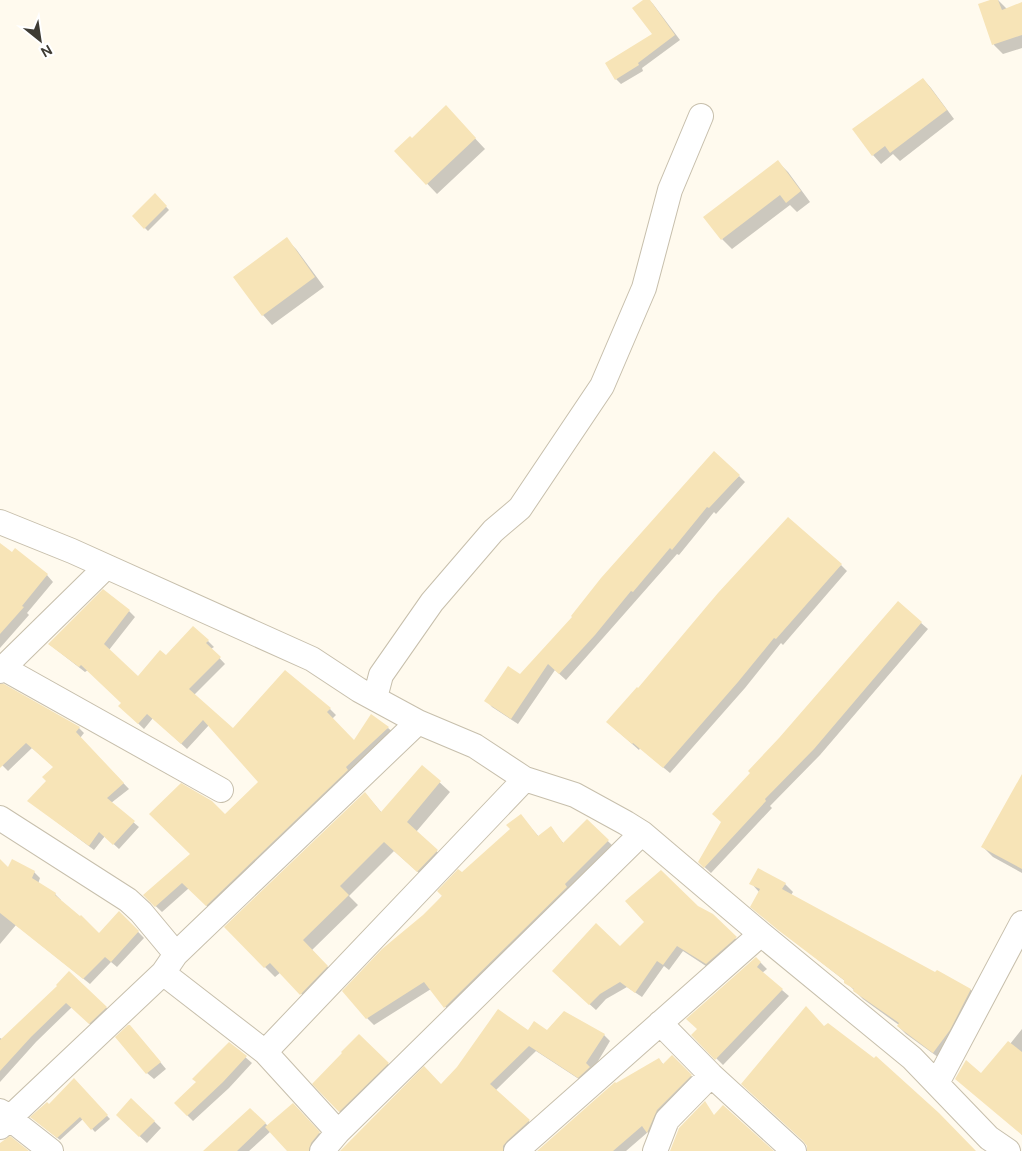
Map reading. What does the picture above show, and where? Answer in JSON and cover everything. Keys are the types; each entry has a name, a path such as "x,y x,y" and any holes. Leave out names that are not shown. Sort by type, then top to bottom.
{"street":[{"path":"375,698 381,676 432,602 493,531 520,508 602,386 644,288 670,190 701,116"},
{"path":"0,522 72,551 312,659 418,722 475,746 525,779 575,795 626,823 642,833 912,1058 989,1138 1008,1151"},
{"path":"106,567 1,670 221,790"},
{"path":"51,1151 3,1119 170,963 418,722"},
{"path":"265,1052 525,779"},
{"path":"0,818 128,900 141,912 170,963 265,1052 338,1132"},
{"path":"322,1151 338,1132 642,833"},
{"path":"937,1083 1022,923"},
{"path":"516,1151 761,934"},
{"path":"660,1023 711,1075 794,1151"},
{"path":"655,1151 667,1120 711,1075"}],"building":[{"path":"643,0 650,0 675,35 638,63 639,65 615,80 605,63 652,34 632,8"},
{"path":"990,0 998,0 1002,10 1022,2 1022,35 992,45 978,4"},
{"path":"923,78 947,110 890,153 885,146 872,156 852,129"},
{"path":"446,105 476,138 426,185 394,151 410,136 412,138"},
{"path":"778,160 801,191 786,203 780,195 721,240 703,217"},
{"path":"155,193 167,206 144,229 132,216"},
{"path":"287,237 315,277 262,316 233,277"},
{"path":"714,451 740,475 709,508 707,507 672,550 670,548 633,592 631,591 595,635 559,674 548,664 511,719 484,701 508,666 520,674 572,617 601,578"},
{"path":"788,517 842,564 776,639 774,638 663,768 606,722 638,688 718,593"},
{"path":"0,543 12,552 15,548 48,574 22,606 24,607 0,634"},
{"path":"103,589 130,610 104,644 138,676 160,650 166,655 193,626 209,640 206,643 221,657 189,689 233,728 285,670 331,708 327,712 354,740 371,714 389,727 346,767 348,770 206,906 182,883 155,907 143,895 190,854 149,814 181,783 212,801 225,814 258,782 203,720 181,744 147,714 138,724 118,706 121,703 81,665 79,667 48,644"},
{"path":"898,601 922,622 814,749 765,799 766,801 704,868 698,862 721,822 712,814 750,773 748,771"},
{"path":"0,684 4,684 80,727 76,732 124,783 107,798 135,821 113,845 99,832 89,846 27,801 46,781 42,777 53,767 26,743 0,768"},
{"path":"422,765 441,781 407,822 438,850 417,872 384,842 340,886 349,895 303,940 328,966 300,995 270,963 264,968 224,927 365,792 381,812"},
{"path":"1022,774 1022,869 981,847"},
{"path":"521,814 538,836 551,826 563,843 587,819 609,840 565,884 567,887 444,1008 424,982 366,1019 342,991 382,949 423,915 442,896 437,891 458,869 462,872 510,829 506,825"},
{"path":"0,859 8,867 12,859 35,871 32,878 56,893 55,895 81,915 99,933 119,911 139,931 111,962 105,957 83,979 0,913"},
{"path":"758,868 786,883 782,889 935,972 937,970 971,989 950,1030 933,1053 897,1026 899,1023 853,991 854,989 844,983 844,980 750,907 760,889 749,884"},
{"path":"661,870 698,906 713,914 737,937 706,964 677,946 663,965 657,961 635,993 620,982 600,994 589,1005 552,971 596,923 620,946 644,922 625,901"},
{"path":"756,957 761,962 757,967 783,989 715,1060 691,1035 697,1029 686,1019"},
{"path":"69,971 107,1007 89,1024 66,1003 0,1071 0,1040 57,986"},
{"path":"806,1006 824,1026 828,1023 874,1058 876,1056 939,1113 976,1151 807,1151 807,1146 803,1141 741,1084"},
{"path":"498,1009 528,1030 534,1021 547,1030 564,1011 605,1034 586,1063 590,1067 578,1078 529,1046 490,1084 530,1120 507,1141 503,1146 503,1151 340,1151 424,1066 441,1084 457,1067"},
{"path":"128,1025 161,1062 146,1074 115,1037"},
{"path":"359,1034 389,1063 339,1112 312,1084"},
{"path":"1008,1041 1022,1052 1022,1135 955,1079 966,1060 981,1073"},
{"path":"229,1042 247,1056 187,1116 174,1103 196,1082 192,1079"},
{"path":"672,1055 692,1075 657,1110 647,1133 642,1126 613,1151 537,1151 615,1082 659,1058 663,1064"},
{"path":"74,1078 108,1115 91,1130 80,1117 57,1138 30,1117 47,1102 49,1104"},
{"path":"131,1098 155,1121 139,1137 116,1115"},
{"path":"705,1101 714,1115 723,1105 774,1151 670,1151 679,1128"},
{"path":"293,1103 320,1132 311,1143 309,1151 287,1151 265,1127"},
{"path":"250,1108 266,1123 237,1151 203,1151"},
{"path":"10,1136 29,1151 0,1151 0,1143"}]}
